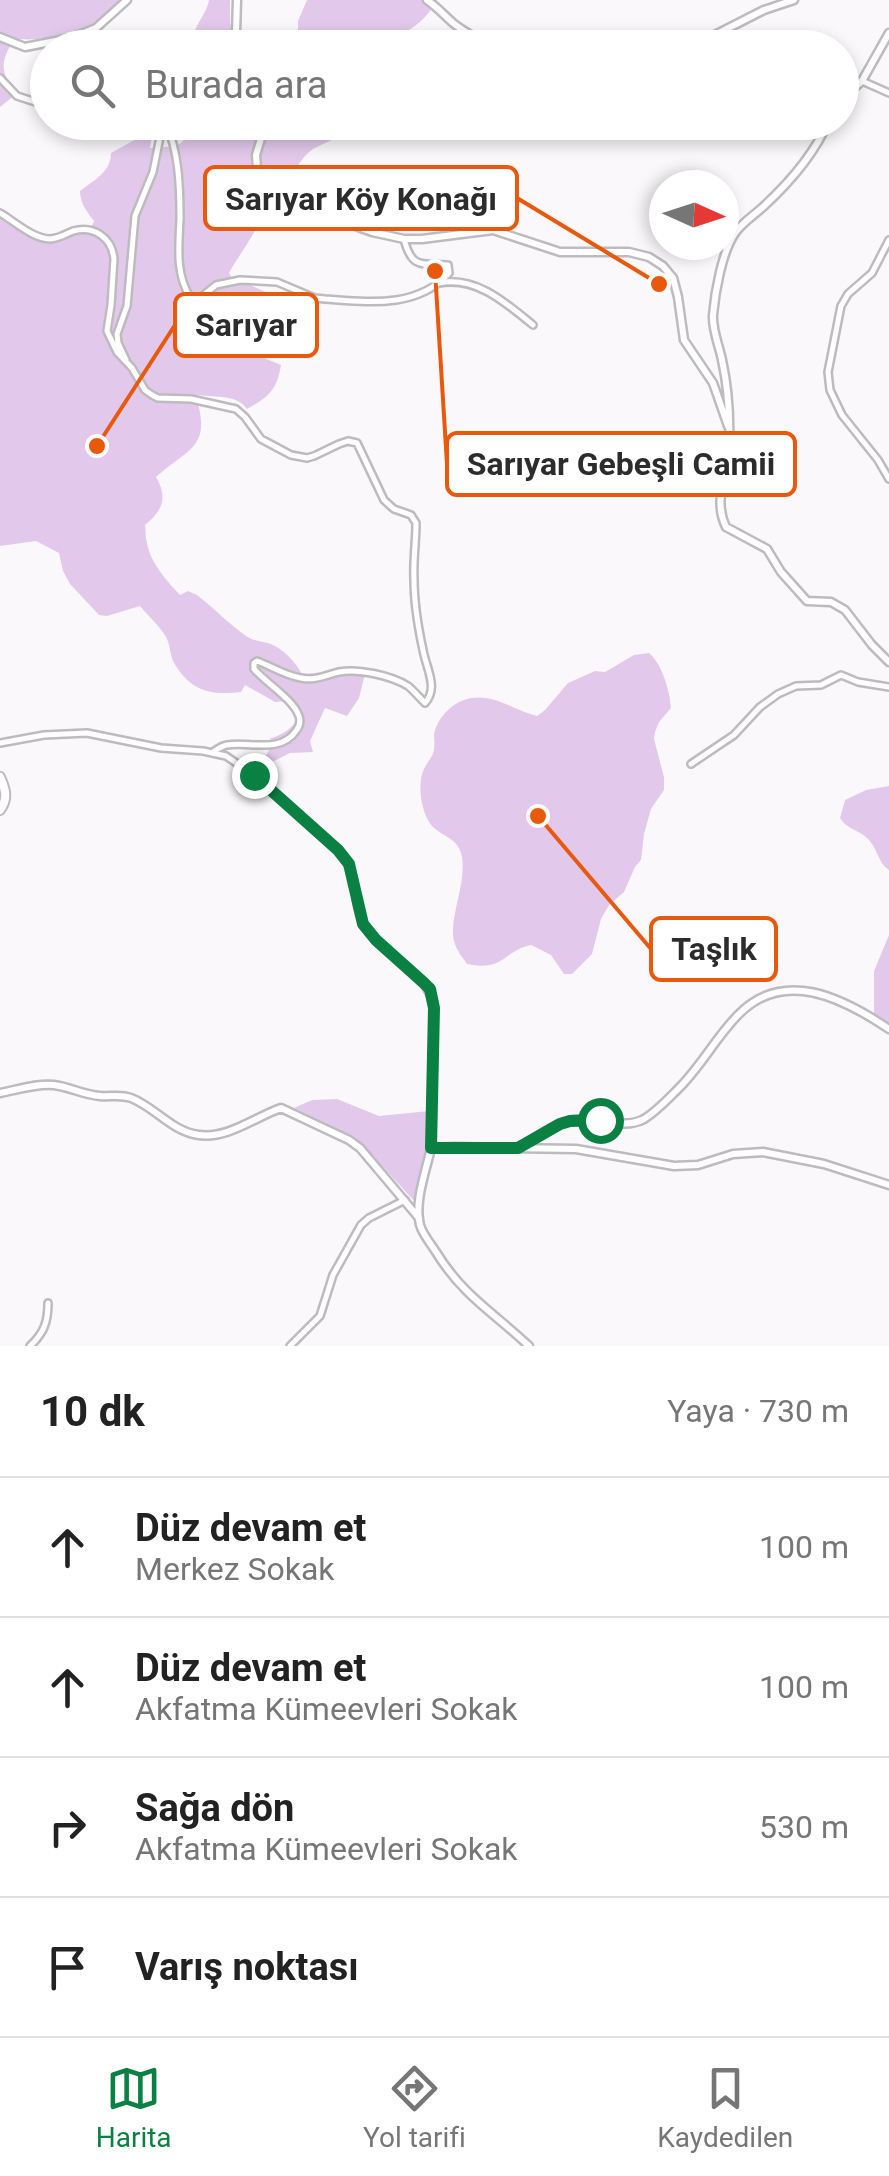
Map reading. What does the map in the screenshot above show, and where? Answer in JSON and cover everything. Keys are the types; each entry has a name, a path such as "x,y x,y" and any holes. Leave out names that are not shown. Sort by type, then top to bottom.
{"main road":[{"path":"0,777 6,790 0,810"}],"street":[{"path":"91,30 126,0"},
{"path":"236,30 238,0"},
{"path":"426,0 466,30"},
{"path":"725,30 794,0"},
{"path":"859,84 889,33"},
{"path":"0,37 30,46"},
{"path":"0,78 17,96 30,100"},
{"path":"862,81 889,93"},
{"path":"160,140 153,172 135,216 127,306 117,334 128,364 145,390 158,398 191,399 236,409 261,440 291,456 314,456 348,441 357,443 384,500 411,515 416,523 414,586 432,690 424,702 401,682 374,675 344,671 315,679 299,678 257,661 254,669 294,709 300,718 299,727 276,744 226,745 213,752"},
{"path":"172,140 179,183 179,267 190,296 200,298 216,286 240,280 288,285 315,298 389,302 422,294 449,273 448,265 417,263 404,238"},
{"path":"261,140 256,156 260,209 264,217 272,220 298,210 315,211 372,232 404,238 422,240 492,230 560,252 630,252 656,260 673,278 684,340 713,383 728,426"},
{"path":"819,140 773,198 738,229 716,290 712,318 725,376 729,456 719,508 726,527 767,549 780,572 806,601 831,602 845,610 889,662"},
{"path":"0,212 44,238 54,239 81,230 107,240 114,259 107,331 128,364"},
{"path":"889,240 872,273 848,294 841,306 828,383 850,426 889,479"},
{"path":"438,284 464,282 485,290 532,324"},
{"path":"691,764 734,736 768,700 796,686 821,685 842,675 889,687"},
{"path":"0,743 44,734 87,733 226,756 254,775 338,850 349,864 363,924 430,989 434,1008 431,1148 422,1184 420,1218 426,1237 472,1299 529,1346"},
{"path":"518,1148 570,1121 642,1120 694,1072 745,1008 768,994 789,990 814,992 846,1003 889,1029"},
{"path":"0,1093 54,1085 85,1094 131,1098 170,1124 200,1135 233,1129 280,1108 360,1148 420,1218"},
{"path":"431,1148 576,1149 686,1166 734,1154 771,1153 824,1164 889,1185"},
{"path":"290,1346 320,1316 333,1275 360,1225 405,1200"},
{"path":"30,1346 43,1334 48,1303"}],"shaded area":[{"path":"0,0 121,0 99,20 78,30 30,30 30,39 14,38 4,66 15,95 0,107"},
{"path":"209,0 230,0 231,30 196,30"},
{"path":"307,0 437,0 421,21 408,30 298,30"},
{"path":"134,140 151,140 150,148 178,145 183,140 331,140 309,152 261,204 253,215 260,218 258,224 229,273 232,278 247,277 248,284 279,298 265,303 262,357 281,365 277,381 266,396 247,409 232,399 199,395 199,438 187,453 156,477 162,503 145,525 152,557 180,595 188,591 197,595 246,636 279,648 303,676 343,667 366,670 359,698 347,716 325,708 310,741 313,752 290,753 272,762 263,761 274,741 269,739 283,733 297,719 298,714 287,701 275,702 245,685 241,692 219,693 193,685 173,661 166,637 140,606 99,615 70,584 59,553 36,541 0,546 0,210 43,235 91,228 94,221 80,191 105,170 111,153"},
{"path":"649,653 667,686 671,708 659,722 654,739 664,790 651,809 641,860 624,892 601,919 592,954 572,974 564,974 551,955 531,945 496,963 467,964 453,935 462,876 461,853 455,843 429,822 421,796 422,775 433,752 439,721 459,702 480,697 537,716 568,683 595,671 605,672 634,655"},
{"path":"889,786 889,870 866,837 840,818 845,800 866,790"},
{"path":"889,935 889,1026 874,1015 874,971"},
{"path":"337,1099 379,1116 429,1111 428,1149 416,1203 362,1144 294,1108 312,1100"}],"place":[{"name":"Sarıyar Gebeşli Camii","path":"435,271"},
{"name":"Sarıyar Köy Konağı","path":"659,284"},
{"name":"Sarıyar","path":"97,446"},
{"name":"Taşlık","path":"538,816"}],"route":[{"path":"254,775 338,850 349,864 363,924 430,989 434,1008 431,1148 518,1148 560,1124 600,1120"}]}
